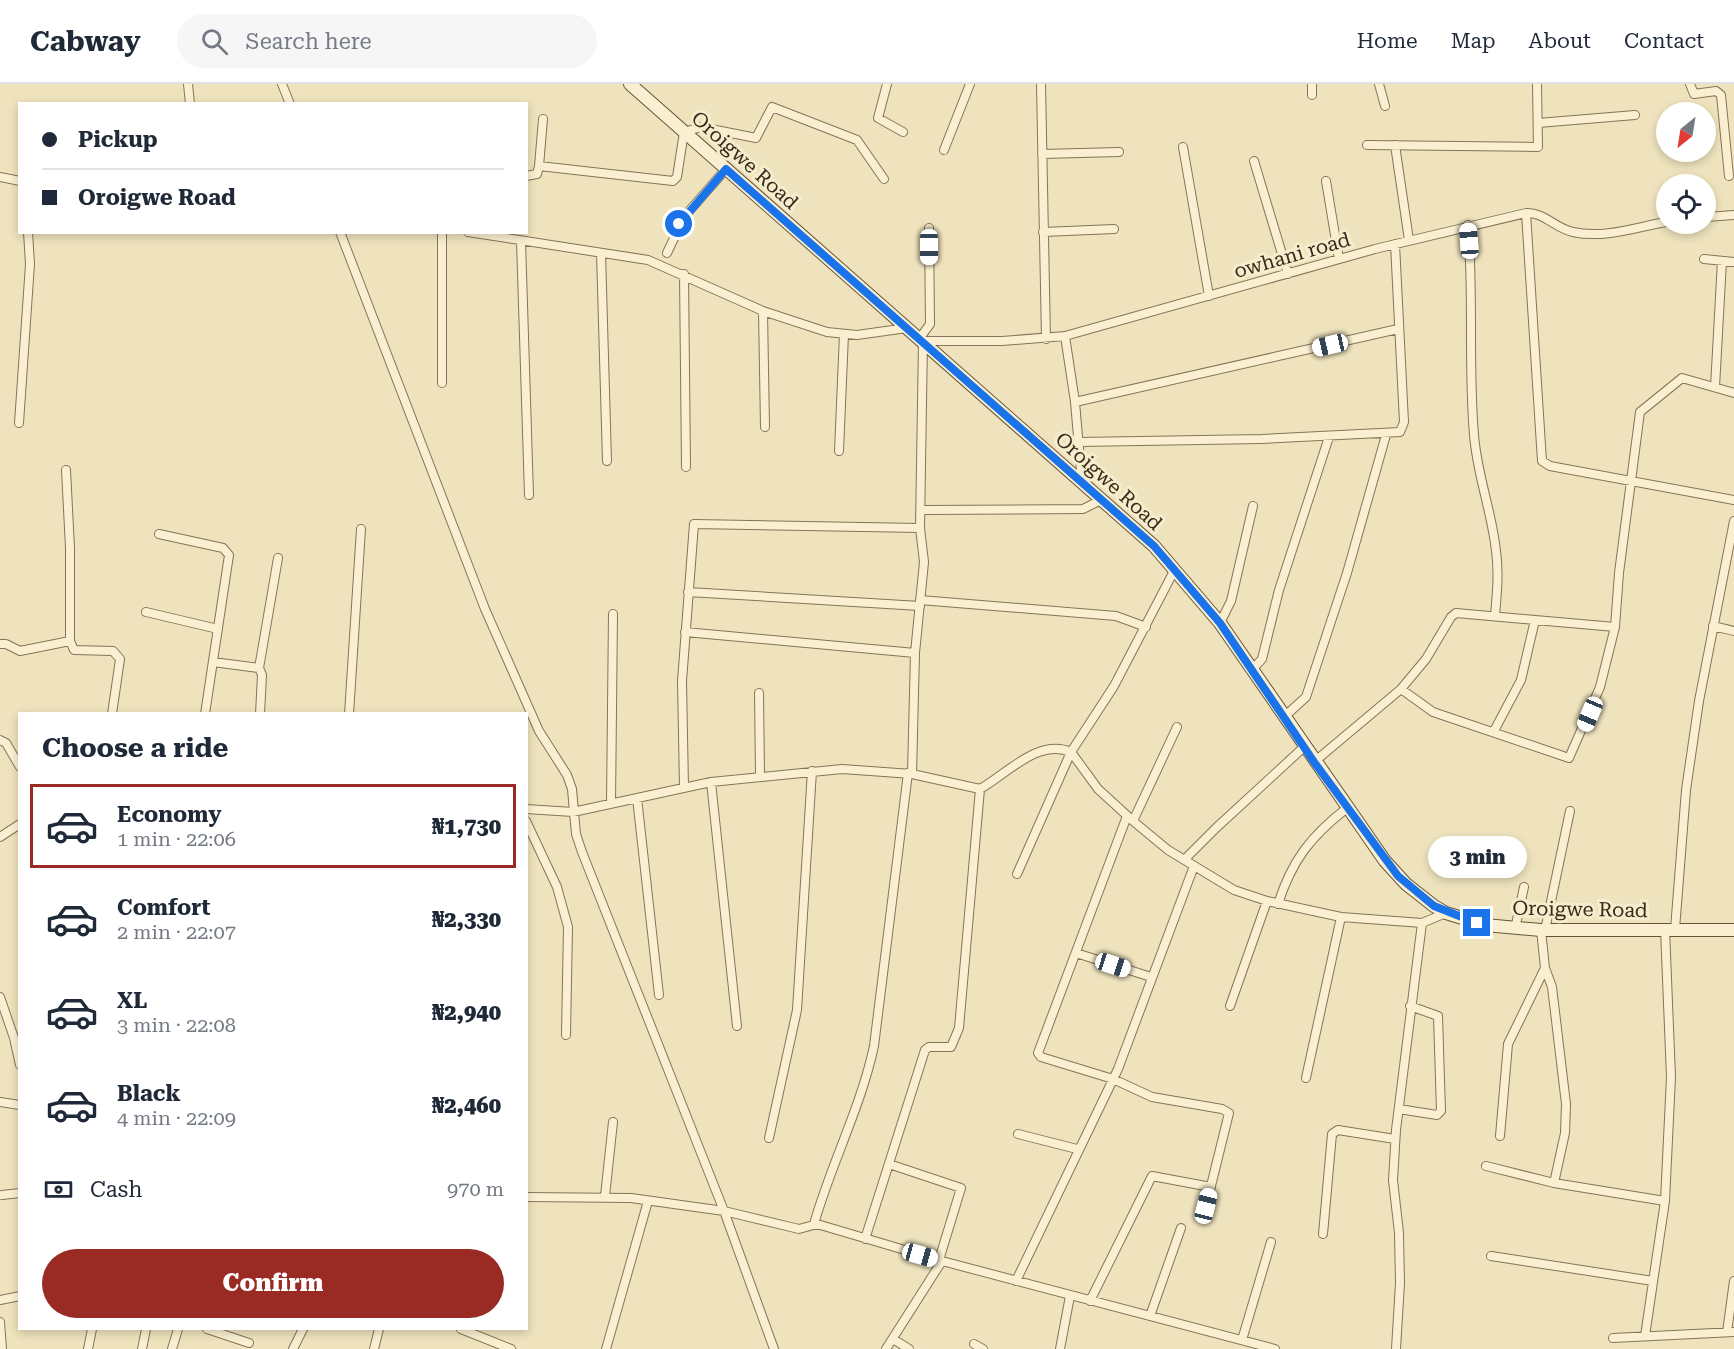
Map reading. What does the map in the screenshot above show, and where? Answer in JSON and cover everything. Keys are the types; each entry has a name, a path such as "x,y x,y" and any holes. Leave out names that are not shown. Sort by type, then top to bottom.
{"street":[{"path":"188,84 190,102"},
{"path":"282,84 289,102"},
{"name":"Oroigwe Road","path":"630,84 1154,546 1220,623 1314,762 1398,876 1446,912 1477,923 1515,929 1543,930 1734,930"},
{"path":"887,84 878,118 903,132"},
{"path":"944,150 970,84"},
{"path":"1041,84 1046,339"},
{"path":"1312,84 1312,94"},
{"path":"1379,84 1385,106"},
{"path":"1367,145 1535,148 1539,145 1537,84"},
{"path":"1690,84 1694,94 1716,91 1721,95 1729,176"},
{"path":"540,166 673,181 677,177 684,132 701,127 756,138 770,108 777,107 857,140 884,179"},
{"path":"1538,123 1635,115"},
{"path":"528,176 537,174 540,166 543,119"},
{"path":"1395,146 1409,240"},
{"path":"1183,147 1209,296"},
{"path":"1042,154 1119,152"},
{"path":"1254,161 1288,274"},
{"path":"667,253 684,217 726,169"},
{"path":"0,177 18,181"},
{"path":"1326,181 1339,259"},
{"path":"1656,224 1608,233 1582,233 1566,230 1536,214 1526,213 1542,460 1550,466 1734,500"},
{"name":"owhani road","path":"921,339 1046,339 1065,336 1409,240 1526,213"},
{"path":"1716,216 1734,215"},
{"path":"1468,225 1472,273 1470,379 1474,438 1482,490 1496,553 1495,615"},
{"path":"814,1224 826,1181 867,1074 874,1046 910,774 915,653 924,562 920,528 921,339 930,324 929,228"},
{"path":"1044,232 1114,229"},
{"path":"19,423 30,264 28,234"},
{"path":"341,234 485,609 539,731 567,776 582,852 724,1211 774,1349"},
{"path":"442,234 442,383"},
{"path":"480,234 648,260 764,311 810,328 844,334 907,328"},
{"path":"521,241 529,495"},
{"path":"1079,442 1329,437 1386,435 1400,432 1404,422 1395,244"},
{"path":"601,253 607,461"},
{"path":"1704,259 1734,262"},
{"path":"1715,387 1722,261"},
{"path":"684,274 686,466"},
{"path":"764,311 765,427"},
{"path":"1075,402 1398,329"},
{"path":"839,450 844,334"},
{"path":"1065,336 1075,402 1082,484"},
{"path":"1401,688 1433,712 1569,758 1600,687 1615,627 1619,573 1642,410 1682,378 1734,393"},
{"path":"1284,717 1306,697 1347,573 1386,435"},
{"path":"1252,670 1262,659 1279,590 1329,437"},
{"path":"66,470 70,548 70,641 75,650 112,651 120,659 112,712"},
{"path":"921,510 1083,509 1101,500"},
{"path":"1220,623 1231,601 1253,506"},
{"path":"1645,1336 1665,1201 1671,1077 1670,929 1686,789 1713,626 1734,521"},
{"path":"684,788 682,681 692,527 696,522 920,528"},
{"path":"349,712 361,529"},
{"path":"159,534 227,551 205,712"},
{"path":"260,712 262,675 260,668 278,558"},
{"path":"1017,874 1071,752 1114,686 1175,569"},
{"path":"688,592 920,603 1116,616 1146,627"},
{"path":"146,612 218,629"},
{"path":"1314,762 1401,688 1426,659 1451,617 1463,612 1615,627"},
{"path":"610,804 613,614"},
{"path":"1494,731 1521,680 1535,620"},
{"path":"1713,626 1734,631"},
{"path":"685,632 915,653"},
{"path":"0,644 6,644 20,651 70,641"},
{"path":"213,662 260,668"},
{"path":"759,693 760,775"},
{"path":"1177,727 1130,819 1038,1053 1041,1057 1113,1079 1152,1097 1222,1109 1229,1113 1206,1206"},
{"path":"0,740 6,742 18,763"},
{"path":"1185,860 1215,828 1304,747"},
{"path":"528,809 573,812 711,782 812,771 861,769 910,774 980,789 1036,753 1055,749 1071,752 1098,789 1130,819 1185,860 1234,890 1278,904 1341,917 1422,923 1446,912"},
{"path":"770,1138 797,1010 812,771"},
{"path":"711,782 737,1026"},
{"path":"865,1239 925,1050 929,1047 951,1047 959,1028 980,789"},
{"path":"637,798 659,995"},
{"path":"1278,904 1295,862 1309,840 1347,808"},
{"path":"1554,1183 1563,1142 1566,1104 1552,987 1545,968 1543,930 1570,811"},
{"path":"0,837 18,825"},
{"path":"528,825 557,887 568,927 566,1035"},
{"path":"1016,1281 1077,1149 1113,1079 1194,866"},
{"path":"1515,929 1524,887"},
{"path":"1230,1006 1267,901"},
{"path":"1306,1078 1341,917"},
{"path":"1396,1349 1400,1283 1399,1233 1394,1187 1395,1139 1422,923"},
{"path":"1076,953 1151,977"},
{"path":"1500,1136 1508,1044 1545,968"},
{"path":"0,998 18,1056"},
{"path":"1399,1108 1437,1115 1441,1111 1438,1016 1410,1006"},
{"path":"0,1102 18,1105"},
{"path":"605,1196 613,1122"},
{"path":"1323,1234 1332,1134 1338,1130 1395,1139"},
{"path":"1018,1134 1077,1149"},
{"path":"886,1349 941,1260 961,1188 889,1164"},
{"path":"1486,1166 1554,1183 1665,1201"},
{"path":"1090,1301 1152,1176 1211,1187"},
{"path":"2,1195 18,1193"},
{"path":"528,1197 605,1196 724,1211 799,1228 814,1224 1070,1296 1275,1349"},
{"path":"606,1349 648,1201"},
{"path":"1150,1316 1181,1228"},
{"path":"1242,1340 1271,1242"},
{"path":"1491,1256 1653,1281"},
{"path":"1613,1338 1730,1332 1734,1281"},
{"path":"0,1300 18,1296"},
{"path":"1060,1349 1070,1296"},
{"path":"0,1322 2,1349"},
{"path":"88,1349 92,1330"},
{"path":"142,1349 146,1330"},
{"path":"172,1349 178,1330"},
{"path":"210,1330 249,1343"},
{"path":"293,1349 302,1330"},
{"path":"375,1349 379,1330"},
{"path":"464,1330 511,1349"},
{"path":"892,1339 909,1349"},
{"path":"974,1344 983,1349"}],"route":[{"path":"679,224 726,169 923,341 1154,546 1220,623 1314,762 1385,861 1406,884 1434,906 1477,923"}]}
